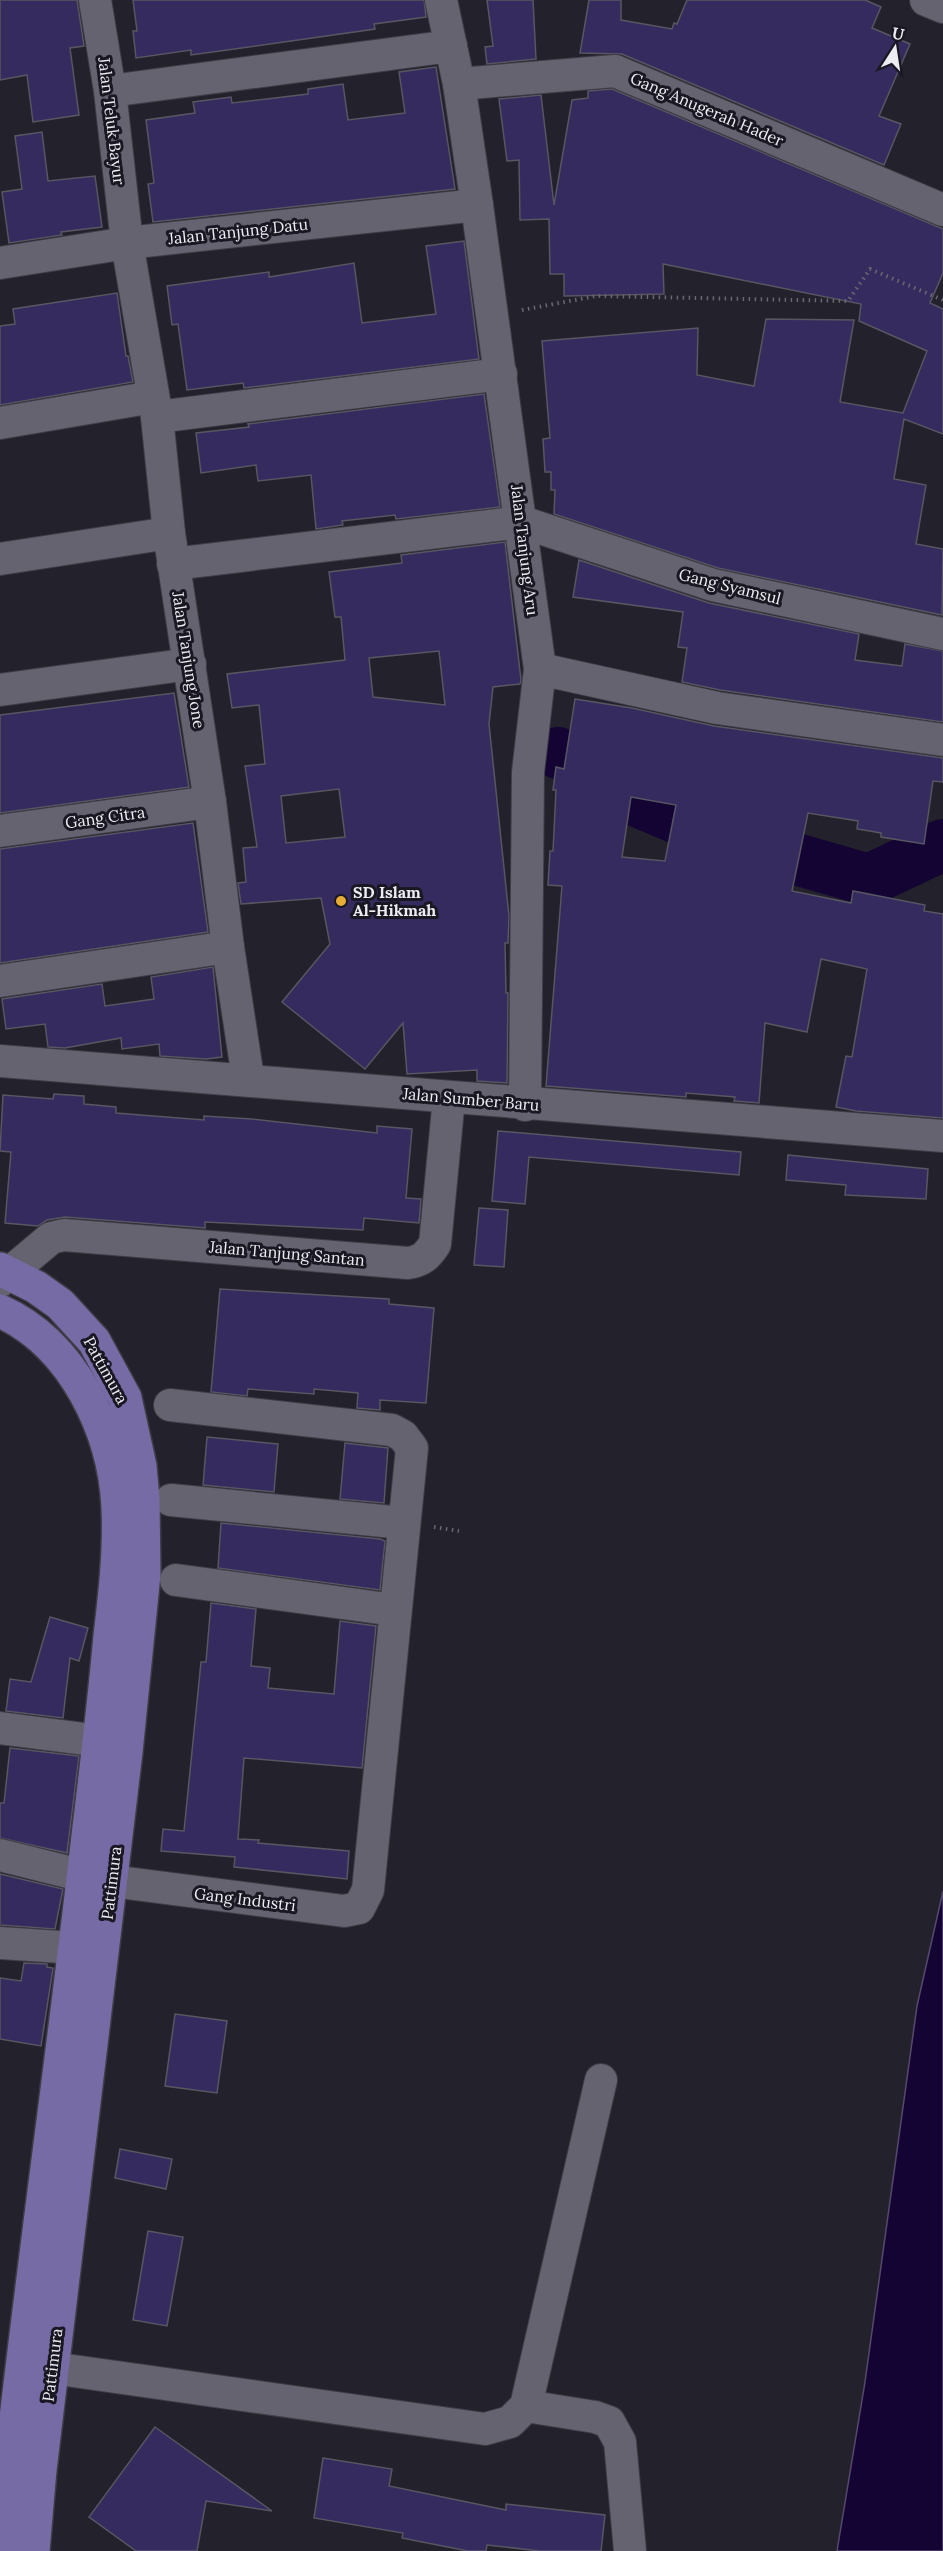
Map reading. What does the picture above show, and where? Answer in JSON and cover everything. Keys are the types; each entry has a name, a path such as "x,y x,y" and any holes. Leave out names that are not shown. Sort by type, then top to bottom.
{"main road":[{"name":"Pattimura","path":"3,1274 36,1287 60,1304 94,1341 125,1398 140,1466 144,1574 104,1816 33,2551"},
{"name":"Pattimura","path":"0,1311 17,1318 46,1341 75,1374 98,1419 110,1459 118,1505 116,1575 100,1741 104,1816"},
{"name":"Pattimura","path":"1,2551 9,2392 75,1948 97,1878"}],"street":[{"name":"Jalan Teluk Bayur","path":"94,0 110,91 127,243"},
{"name":"Jalan Tanjung Aru","path":"441,0 459,84 477,205 522,522 540,669 528,772 525,1104"},
{"path":"926,0 943,7"},
{"path":"110,91 451,46"},
{"name":"Gang Anugerah Hader","path":"459,84 615,71 943,210"},
{"name":"Jalan Tanjung Datu","path":"0,263 127,243 477,205"},
{"name":"Jalan Tanjung Jone","path":"127,243 155,407 173,564 190,664 248,1078"},
{"path":"0,423 501,374"},
{"path":"173,564 522,522"},
{"name":"Gang Syamsul","path":"522,522 713,585 943,634"},
{"path":"0,559 169,533"},
{"path":"0,690 190,664"},
{"path":"540,669 717,708 943,740"},
{"name":"Gang Citra","path":"0,831 210,802"},
{"path":"0,981 228,947"},
{"name":"Jalan Sumber Baru","path":"0,1061 248,1078 449,1098 943,1136"},
{"name":"Jalan Tanjung Santan","path":"3,1274 51,1238 64,1235 408,1263 419,1261 428,1256 435,1244 449,1098"},
{"path":"170,1405 392,1430 399,1433 409,1443 413,1453 394,1610 176,1580"},
{"path":"171,1500 403,1523"},
{"name":"Gang Industri","path":"97,1878 344,1911 359,1908 368,1890 394,1610"},
{"path":"0,1728 100,1741"},
{"path":"0,1856 97,1878"},
{"path":"0,1943 75,1948"},
{"path":"52,2368 485,2429 510,2422 526,2406 601,2080"},
{"path":"526,2406 595,2417 609,2422 620,2442 630,2551"}],"path":[{"path":"493,315 596,296 848,301 870,269 943,300"}],"shaded area":[{"path":"943,1891 943,2551 837,2551 865,2382 917,2006"}],"building":[{"path":"0,0 77,0 84,46 70,48 79,115 33,122 27,75 0,80"},
{"path":"133,0 424,0 426,17 374,24 375,29 220,51 191,55 191,50 136,58 133,31 137,31"},
{"path":"487,0 533,0 536,59 487,64 485,47 493,46"},
{"path":"589,0 621,0 621,20 672,29 674,23 677,24 687,0 865,0 881,7 872,28 910,44 879,116 901,124 884,165 622,54 580,53"},
{"path":"436,67 455,189 153,222 148,184 154,183 146,120 195,113 193,102 231,97 232,103 308,94 308,89 343,84 348,120 405,113 399,72"},
{"path":"612,89 943,229 943,273 930,303 943,309 943,434 904,419 894,479 926,485 916,544 943,549 942,615 718,568 554,514 555,490 551,490 551,472 545,472 543,439 550,438 542,341 698,328 697,375 754,386 766,319 854,320 840,402 903,413 927,351 859,321 861,304 663,264 664,294 564,296 564,274 550,274 549,219 520,220 519,160 507,161 499,99 541,95 554,205 572,100 588,98 588,91"},
{"path":"42,132 48,181 95,176 102,227 61,232 62,235 9,243 2,192 22,189 15,136"},
{"path":"464,241 479,359 244,388 243,383 187,390 178,324 172,325 167,286 269,272 269,277 354,263 362,323 436,314 426,246"},
{"path":"117,293 126,356 128,356 133,382 0,405 0,326 15,324 13,309"},
{"path":"484,394 500,507 396,519 395,515 342,521 343,525 316,529 311,475 258,481 256,465 201,473 196,433 249,427 248,424"},
{"path":"505,542 521,680 520,684 493,687 489,724 509,916 508,943 505,943 506,993 508,993 507,1083 477,1081 477,1070 407,1074 403,1023 365,1069 282,1002 330,944 321,898 241,904 238,883 246,882 243,848 257,847 245,766 265,764 259,705 232,708 227,674 345,660 341,617 335,617 329,572 402,563 401,555","holes":["439,651 445,705 373,697 369,658","339,789 345,837 286,843 281,796"]},
{"path":"579,560 709,603 859,634 855,660 902,666 905,644 943,651 943,722 720,690 682,682 687,648 678,647 683,612 573,597"},
{"path":"174,693 189,787 0,813 0,715"},
{"path":"575,699 632,708 714,726 943,758 943,782 933,781 924,844 881,837 881,833 857,829 858,821 808,813 792,891 851,903 853,891 925,905 924,911 943,914 943,1118 856,1111 836,1107 846,1056 852,1057 867,969 821,959 807,1032 765,1023 759,1103 734,1101 735,1097 686,1093 686,1097 546,1086 562,886 548,885 550,851 553,851 556,790 553,790 556,767 564,769","holes":["631,797 676,805 665,861 622,857"]},
{"path":"193,823 208,932 0,963 0,849"},
{"path":"213,967 222,1057 206,1059 160,1056 159,1044 122,1049 121,1038 65,1048 48,1047 45,1024 6,1029 2,999 102,984 105,1006 154,999 151,977"},
{"path":"54,1094 84,1096 84,1104 116,1107 116,1113 204,1120 204,1116 252,1119 377,1133 377,1126 412,1129 406,1198 421,1199 419,1223 364,1218 363,1230 205,1222 205,1228 65,1217 47,1220 38,1226 5,1223 11,1152 0,1151 3,1095 53,1099"},
{"path":"498,1131 741,1152 739,1175 529,1157 525,1204 492,1201"},
{"path":"788,1155 928,1169 926,1199 845,1195 846,1185 786,1180"},
{"path":"479,1208 508,1210 504,1267 474,1265"},
{"path":"220,1289 389,1299 389,1304 434,1308 426,1403 380,1400 380,1410 357,1408 358,1393 314,1389 314,1394 248,1389 247,1396 211,1392"},
{"path":"207,1437 278,1444 274,1492 203,1485"},
{"path":"345,1443 388,1448 384,1503 340,1499"},
{"path":"221,1523 385,1541 380,1590 218,1568"},
{"path":"211,1603 256,1609 251,1666 270,1668 268,1688 334,1694 340,1621 376,1626 362,1768 244,1758 238,1839 259,1840 258,1843 349,1851 347,1879 234,1867 235,1857 161,1851 163,1829 184,1831 201,1662 206,1662"},
{"path":"50,1617 88,1628 79,1661 70,1658 63,1718 6,1711 10,1679 31,1682"},
{"path":"10,1748 79,1756 67,1853 0,1838 0,1803 4,1803"},
{"path":"0,1874 63,1889 55,1929 0,1925"},
{"path":"24,1963 47,1964 47,1967 53,1968 41,2046 0,2039 0,1978 21,1981"},
{"path":"175,2014 227,2021 217,2093 165,2086"},
{"path":"120,2149 172,2159 166,2189 115,2178"},
{"path":"148,2231 183,2237 167,2326 133,2320"},
{"path":"155,2427 272,2511 206,2501 197,2551 136,2551 89,2517"},
{"path":"323,2458 392,2469 389,2486 506,2510 506,2504 605,2515 601,2551 540,2551 487,2545 486,2551 468,2551 402,2538 403,2533 314,2518"}],"waterway":[{"path":"558,753 603,767 618,793 730,840 869,880 943,845"}],"place":[{"name":"SD Islam Al-Hikmah","path":"341,901"}]}
